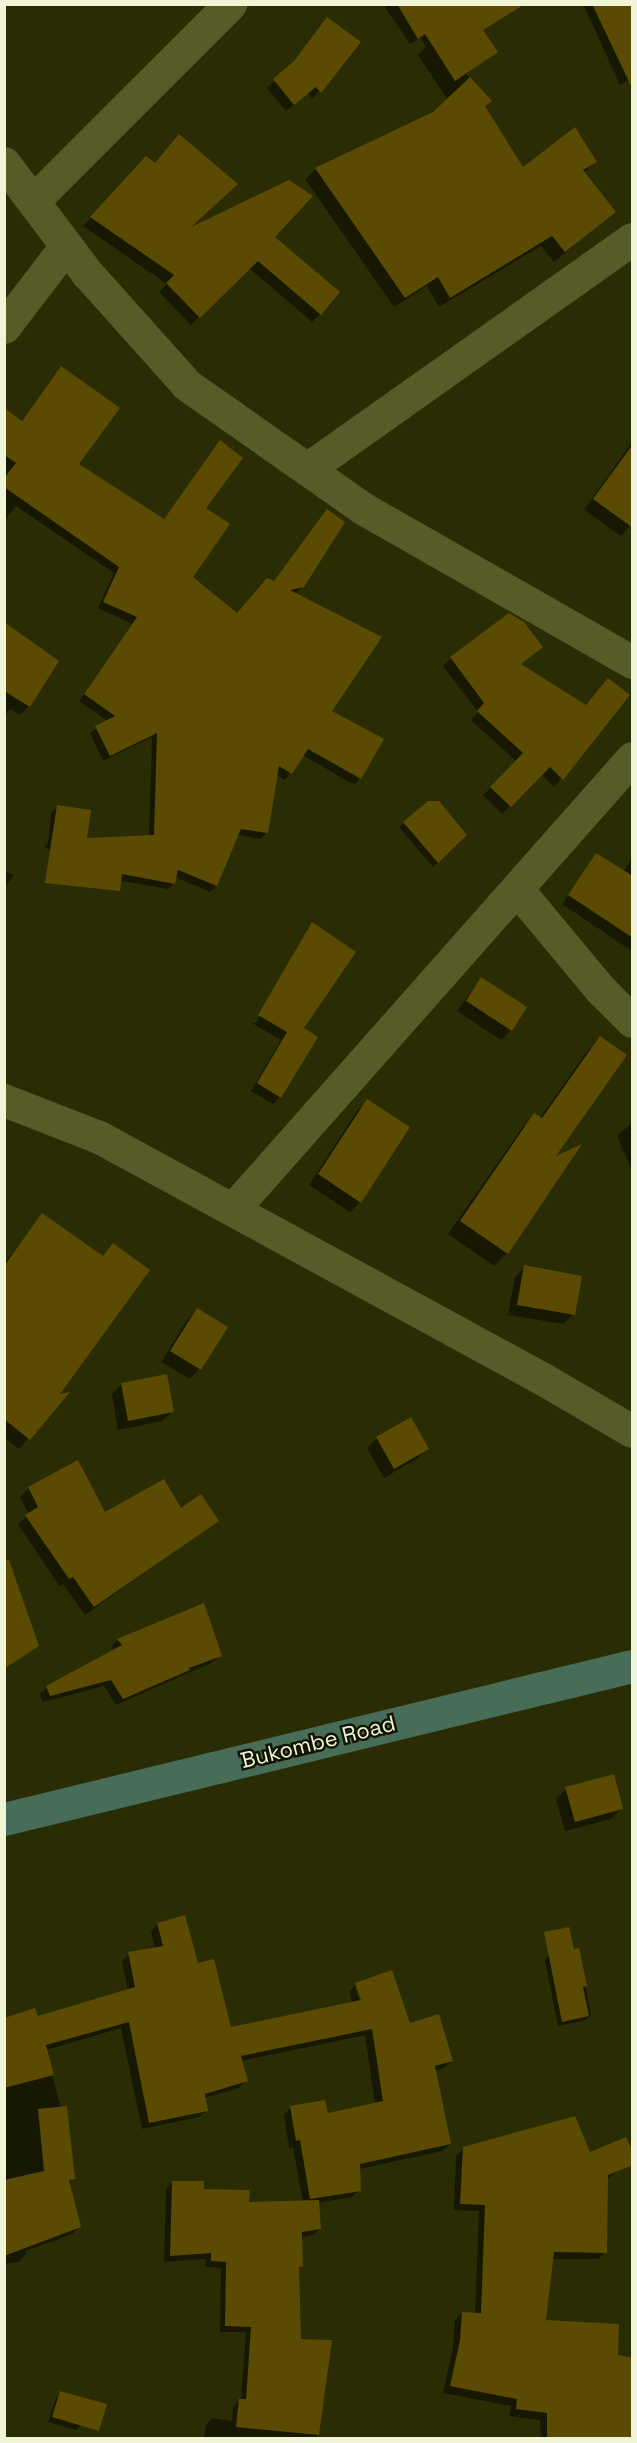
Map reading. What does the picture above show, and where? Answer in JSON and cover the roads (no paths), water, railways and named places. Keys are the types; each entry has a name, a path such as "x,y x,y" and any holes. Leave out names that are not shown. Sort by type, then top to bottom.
{"main road":[{"name":"Bukombe Road","path":"4,1819 633,1666"}],"street":[{"path":"33,201 230,4"},
{"path":"4,163 87,273 187,385 364,509 633,662"},
{"path":"308,470 633,239"},
{"path":"4,327 66,246"},
{"path":"233,1209 633,758"},
{"path":"517,889 601,990 633,1021"},
{"path":"4,1100 99,1137 533,1373 633,1431"}]}
